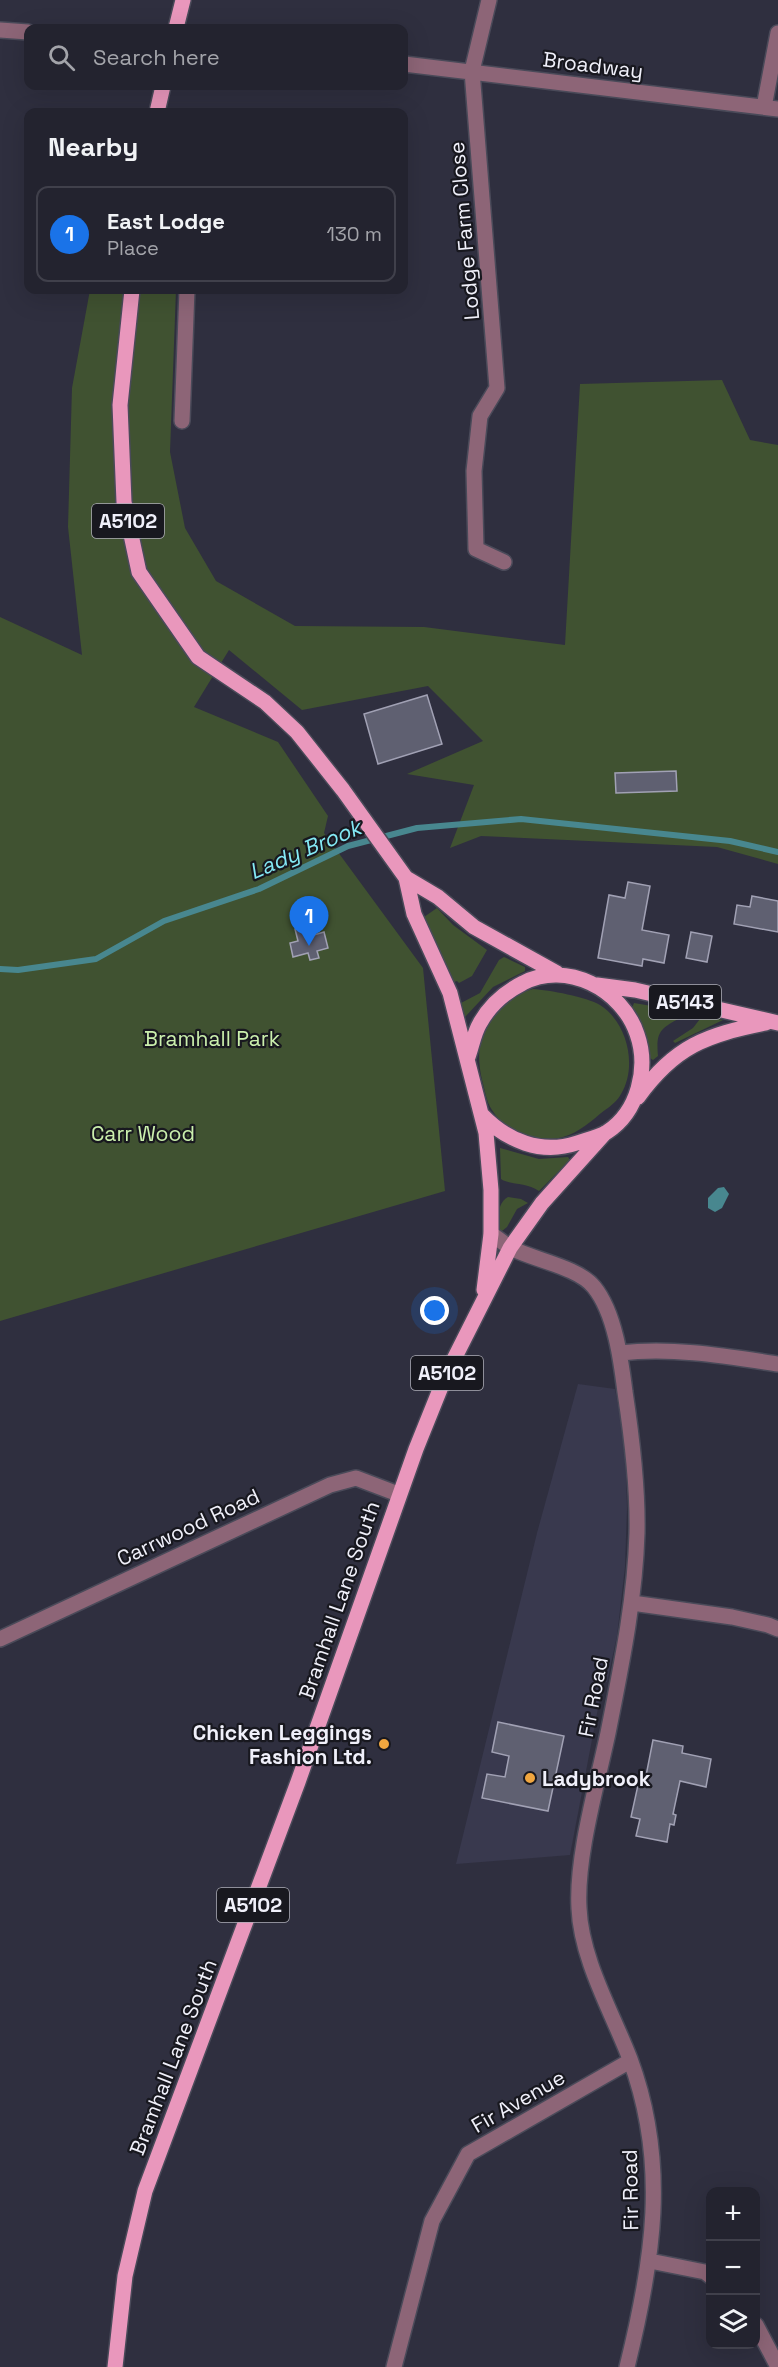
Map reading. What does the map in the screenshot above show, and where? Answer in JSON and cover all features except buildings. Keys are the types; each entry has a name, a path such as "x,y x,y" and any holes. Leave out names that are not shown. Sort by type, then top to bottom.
{"main road":[{"path":"177,24 183,0"},
{"path":"158,108 162,90"},
{"name":"A5102","path":"132,294 120,405 124,502 139,572 198,657 265,702 297,732 344,790 406,878 438,897 474,927 556,974"},
{"name":"A5102","path":"406,878 414,914 450,993 468,1057"},
{"name":"A5143","path":"468,1057 480,1023 495,1001 529,980 556,974 597,985 635,990 775,1022"},
{"name":"A5143","path":"597,985 624,1011 637,1034 642,1065 639,1084 630,1109"},
{"name":"A5143","path":"482,1115 497,1130 532,1146 547,1148 567,1145 605,1133 630,1109 655,1074 704,1038 775,1022"},
{"path":"468,1057 482,1115"},
{"name":"Bramhall Lane South","path":"482,1115 486,1133 491,1190 491,1234 483,1299"},
{"name":"Bramhall Lane South","path":"115,2367 125,2276 145,2191 298,1782 398,1494 445,1377 510,1248 542,1203 605,1133"}],"street":[{"name":"Lodge Farm Close","path":"489,0 472,71 497,388 480,416 474,471 476,549 504,562"},
{"path":"0,30 24,32"},
{"path":"771,108 778,33"},
{"name":"Broadway","path":"408,64 771,108"},
{"path":"182,421 187,294"},
{"name":"Fir Road","path":"491,1234 510,1248 563,1268 592,1284 604,1305 620,1353 635,1483 637,1532 632,1603 587,1834 578,1906 581,1933 590,1960 640,2090 652,2153 654,2182 650,2261 627,2367"},
{"path":"620,1353 650,1350 687,1352 778,1364"},
{"name":"Carrwood Road","path":"0,1639 330,1485 356,1478 398,1494"},
{"path":"632,1603 732,1617 778,1629"},
{"name":"Fir Avenue","path":"393,2367 432,2221 468,2154 630,2061"},
{"path":"650,2261 706,2273"},
{"path":"760,2333 778,2367"}],"shaded area":[{"path":"724,1187 729,1194 722,1208 715,1212 708,1208 708,1198 718,1188"},
{"path":"578,1384 615,1389 625,1443 627,1508 625,1567 617,1636 607,1682 603,1682 570,1855 456,1864 537,1533"}],"green space":[{"path":"89,294 176,294 170,452 185,528 216,581 295,626 424,627 565,645 580,384 722,380 750,440 778,445 778,864 717,847 481,836 450,848 474,785 407,774 483,741 428,686 302,710 229,650 194,707 278,742 328,816 324,833 423,968 445,1191 0,1321 0,617 82,655 68,527 72,388"},
{"path":"437,908 453,925 487,950 472,976 459,983 454,982 424,917"},
{"path":"504,957 525,967 525,971 493,987 465,1017 461,1003 480,993 499,960"},
{"path":"533,989 558,992 600,1005 617,1022 627,1045 629,1058 626,1083 616,1101 580,1129 569,1135 553,1139 523,1135 498,1118 487,1099 479,1064 482,1035 494,1011 517,995"},
{"path":"634,1003 681,1011 680,1018 660,1032 658,1056 653,1060 650,1058 632,1008"},
{"path":"703,1015 723,1020 675,1043 673,1041 693,1028"},
{"path":"500,1148 539,1159 568,1157 570,1160 539,1191 501,1179"},
{"path":"508,1197 521,1199 528,1203 517,1209 507,1227 502,1231 499,1230 499,1211 502,1203"}],"waterway":[{"name":"Lady Brook","path":"0,969 18,970 96,959 164,921 259,889 348,846 417,828 521,819 730,841 778,852"}],"place":[{"name":"East Lodge","path":"309,946"},
{"name":"Chicken Leggings Fashion Ltd.","path":"384,1744"},
{"name":"Ladybrook","path":"530,1778"}],"park label":[{"name":"Bramhall Park","path":"212,1038"},
{"name":"Carr Wood","path":"143,1133"}]}
